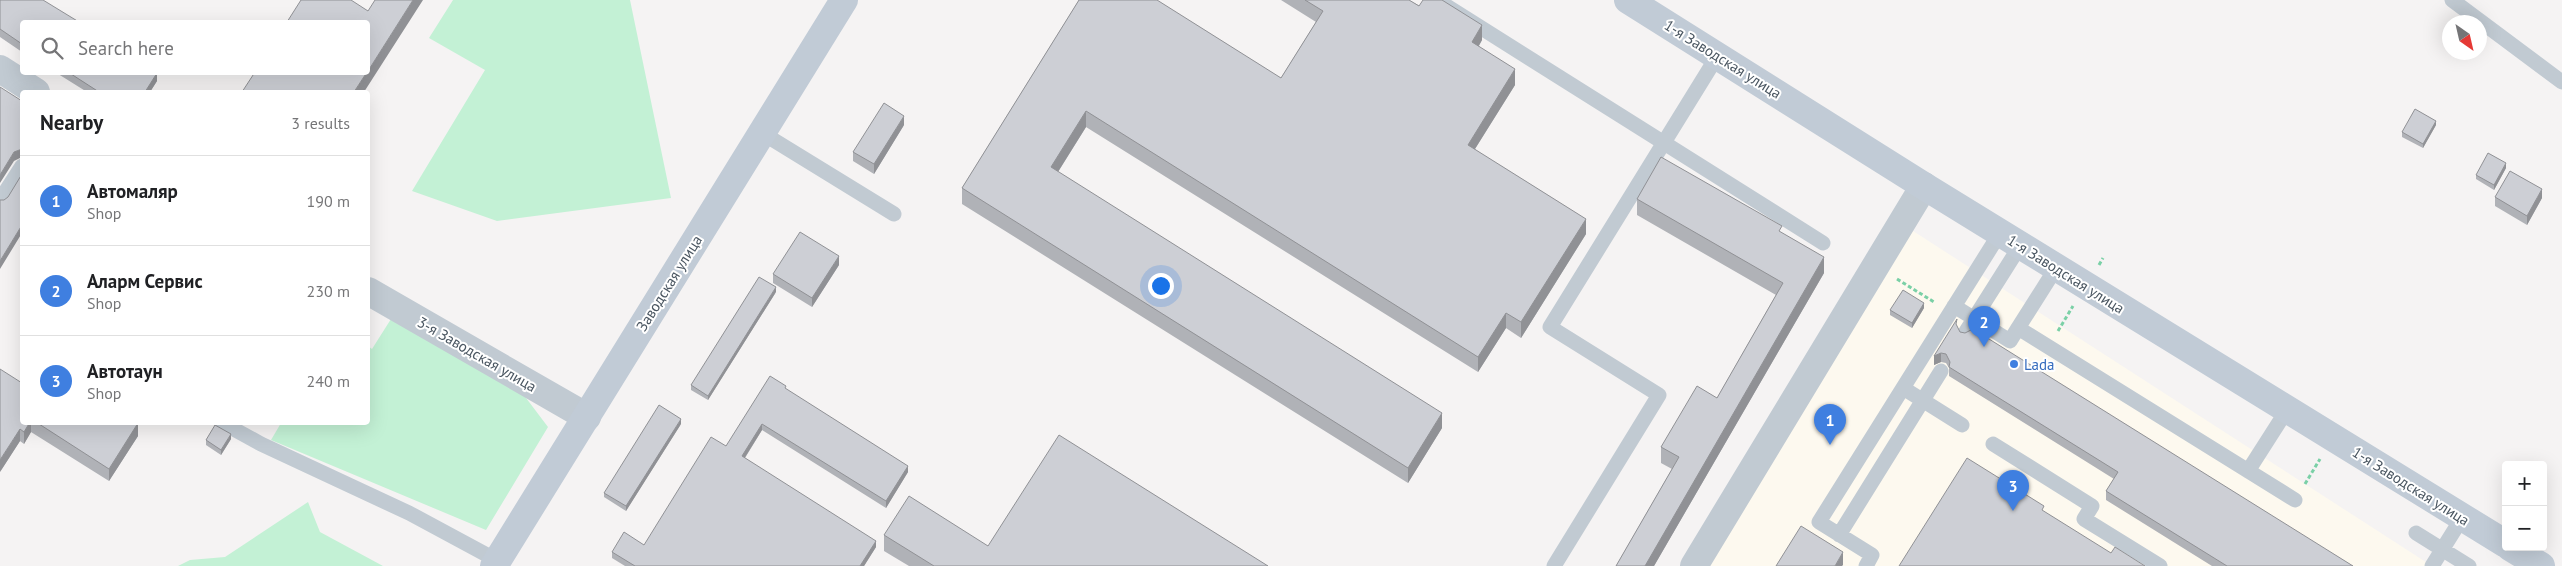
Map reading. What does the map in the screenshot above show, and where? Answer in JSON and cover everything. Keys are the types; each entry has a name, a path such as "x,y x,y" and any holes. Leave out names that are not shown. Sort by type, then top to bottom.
{"main road":[{"name":"Заводская улица","path":"499,564 587,416 844,0"},
{"name":"1-я Заводская улица","path":"1628,0 2056,268 2502,542"},
{"path":"2517,551 2541,566"}],"street":[{"path":"0,69 33,90"},
{"path":"1694,566 1924,186"},
{"name":"3-я Заводская улица","path":"370,292 587,416"}],"lane":[{"path":"1437,0 1823,242"},
{"path":"2452,0 2562,82"},
{"path":"1554,566 1659,394 1550,328 1718,55"},
{"path":"762,133 894,214"},
{"path":"0,200 20,169"},
{"path":"1866,566 1872,555 1819,522 1954,306 2010,239"},
{"path":"1965,333 1974,319 2010,239"},
{"path":"1954,306 2010,341 2056,268"},
{"path":"2018,328 2295,500"},
{"path":"1839,535 1941,371"},
{"path":"1903,388 1962,425"},
{"path":"2248,471 2287,410"},
{"path":"226,425 261,444 409,513 499,564"},
{"path":"1993,444 2092,506 2084,519 2160,566"},
{"path":"2432,566 2462,518"},
{"path":"2416,533 2469,566"}],"path":[{"path":"1920,293 1927,297"},
{"path":"2048,346 2076,301"},
{"path":"2295,500 2323,455"}],"shaded area":[{"path":"1910,229 2432,566 1709,566"}],"green space":[{"path":"453,0 630,0 671,198 497,221 412,191 485,70 429,38"},
{"path":"391,319 517,386 548,427 486,530 271,440 280,425 370,425 370,348 372,349"},
{"path":"308,502 320,532 383,566 178,566 190,560 225,557"}],"building":[{"path":"0,0 43,0 76,20 20,20 20,43 0,29"},
{"path":"301,0 351,0 368,11 375,0 413,0 370,68 370,20 288,20"},
{"path":"1079,0 1157,0 1281,78 1323,11 1305,0 1409,0 1419,6 1423,0 1442,0 1482,25 1472,42 1515,69 1468,145 1586,219 1521,322 1506,313 1478,357 1086,111 1051,167 1442,413 1408,468 962,188"},
{"path":"73,75 156,75 146,90 96,90"},
{"path":"253,75 365,75 355,90 243,90"},
{"path":"0,87 20,100 20,150 14,152 0,175"},
{"path":"884,103 904,116 874,164 853,152"},
{"path":"2415,109 2436,121 2423,144 2402,132"},
{"path":"2488,153 2506,163 2494,185 2476,175"},
{"path":"1661,157 1782,226 1779,231 1824,257 1645,566 1616,566 1679,457 1661,447 1697,386 1717,398 1783,283 1637,199"},
{"path":"2510,171 2542,189 2527,216 2495,197"},
{"path":"20,177 20,228 0,261 0,200 8,197"},
{"path":"800,232 839,256 812,298 773,274"},
{"path":"759,277 776,287 708,396 691,385"},
{"path":"1903,290 1924,303 1912,323 1890,310"},
{"path":"1957,319 1956,324 1960,332 1965,333 1973,329 2353,566 2227,566 2106,491 2118,472 1949,367 1950,362 1946,354 1941,353 1934,356"},
{"path":"0,369 20,382 20,425 28,425 24,432 20,429 0,460"},
{"path":"770,376 786,386 785,388 908,466 886,501 762,424 742,456 876,541 860,566 635,566 612,552 624,532 644,545 711,437 726,446"},
{"path":"659,405 681,419 626,506 604,493"},
{"path":"41,425 137,425 109,469"},
{"path":"215,425 231,434 221,450 206,440"},
{"path":"1059,435 1268,566 934,566 884,535 909,496 988,546"},
{"path":"1967,458 2044,506 2042,510 2111,553 2115,547 2145,566 1899,566"},
{"path":"1801,526 1843,552 1835,566 1776,566"}],"place":[{"name":"Аларм Сервис","path":"1984,347"},
{"name":"Lada","path":"2014,364"},
{"name":"Автомаляр","path":"1830,445"},
{"name":"Автотаун","path":"2013,511"}]}
